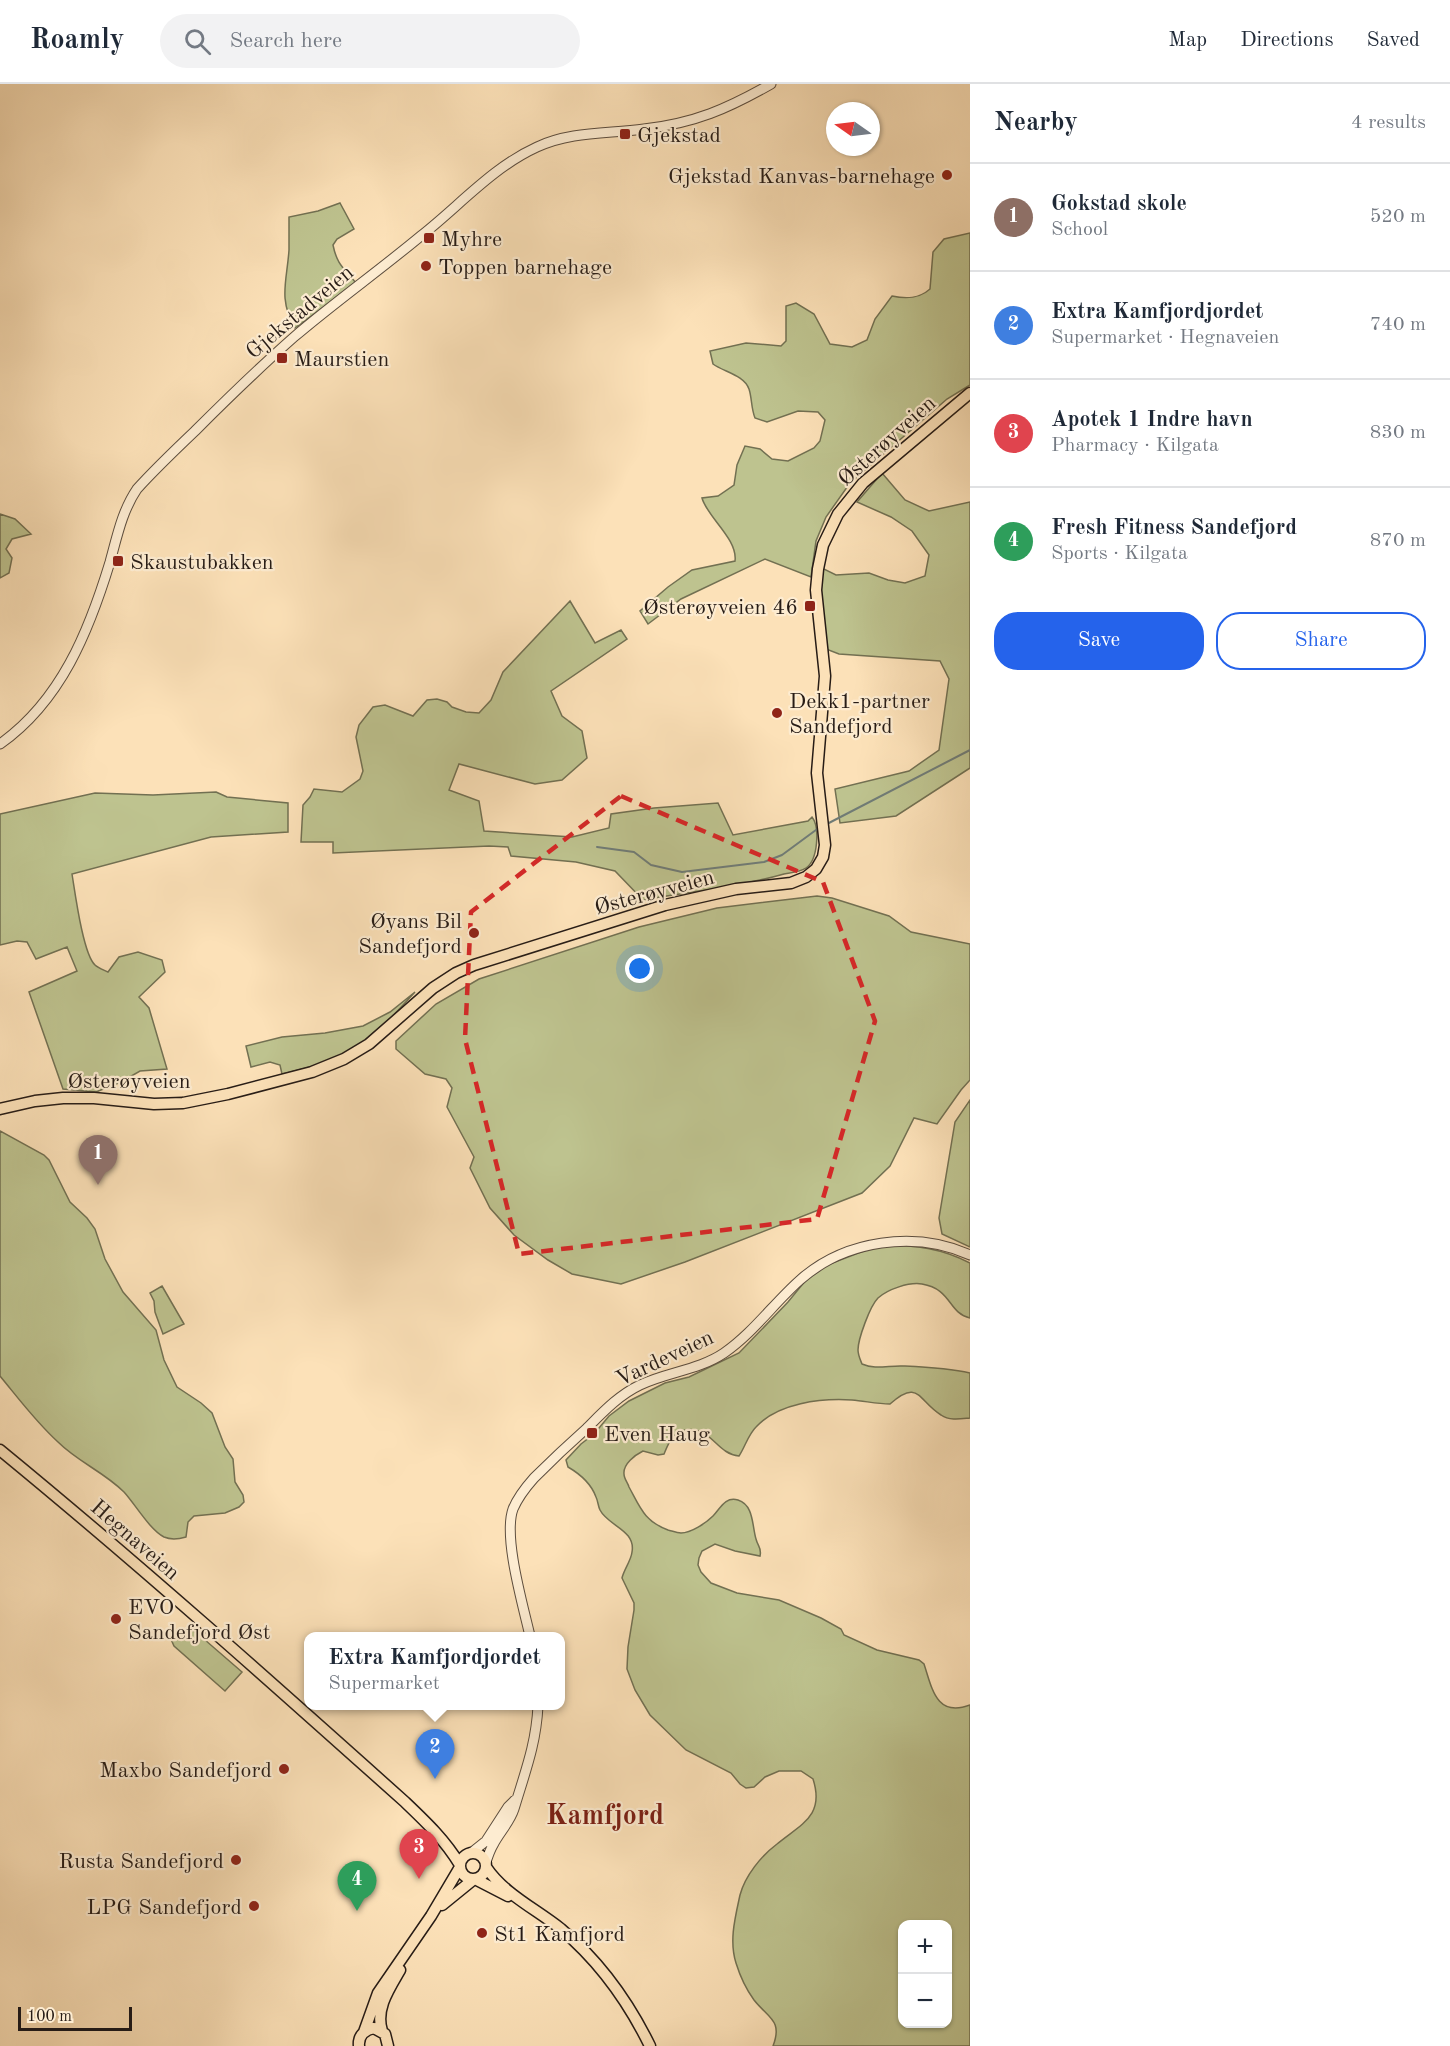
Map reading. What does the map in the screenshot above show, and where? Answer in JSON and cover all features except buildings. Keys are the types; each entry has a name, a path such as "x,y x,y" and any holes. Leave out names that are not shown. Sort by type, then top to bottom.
{"main road":[{"name":"Østerøyveien","path":"0,1108 35,1101 77,1098 154,1104 183,1103 312,1072 344,1059 369,1044 433,988 456,973 690,898 736,889 783,884 806,877 816,869 823,857 825,845 819,804 818,759 825,676 816,600 816,579 827,534 845,503 863,483 970,393"},
{"name":"Hegnaveien","path":"0,1450 206,1624 433,1828 470,1853"},
{"name":"Hegnaveien","path":"433,1828 460,1866"},
{"path":"359,2046 360,2036 364,2032 378,1993 386,1979 431,1916 463,1857 470,1853 480,1855 503,1886 559,1928 592,1959 624,1999 650,2046"},
{"path":"431,1916 451,1897 483,1875 486,1864"},
{"path":"460,1866 465,1877 475,1879 525,1903"},
{"path":"388,2046 380,2023 384,2000 410,1948"},
{"path":"364,2032 374,2028 382,2031"}],"street":[{"name":"Gjekstadveien","path":"0,744 28,722 53,690 77,650 93,613 127,506 137,489 294,337 512,161 536,147 553,140 575,136 642,130 694,120 717,112 771,84"},
{"name":"Vardeveien","path":"529,1632 510,1535 513,1509 534,1478 615,1401 643,1384 697,1366 723,1353 743,1337 801,1279 835,1257 871,1245 904,1240 943,1246 970,1255"},
{"path":"470,1853 486,1841 515,1800 523,1784 534,1747 538,1710"},
{"path":"486,1864 492,1846 514,1810 515,1800"}],"highlighted area":[{"path":"621,796 823,882 875,1021 817,1219 519,1254 465,1039 471,912"}],"green space":[{"path":"340,203 354,229 337,239 333,245 339,262 356,283 295,328 285,299 289,217 318,211"},
{"path":"970,233 970,385 947,399 850,483 826,517 816,541 811,577 765,559 681,599 648,624 640,611 668,587 692,570 735,561 732,545 702,498 718,496 734,485 737,465 745,446 760,449 772,459 788,461 814,448 820,441 825,420 818,412 798,411 767,422 755,418 750,392 746,384 743,380 713,364 710,351 746,343 781,346 786,341 786,306 796,303 814,314 830,344 852,347 867,340 875,319 892,296 912,297 921,295 930,289 933,252 944,239"},
{"path":"882,473 905,500 929,511 970,502 970,768 896,816 840,823 835,789 909,771 939,750 949,679 940,661 839,654 826,649 817,587 822,568 836,575 869,573 905,583 925,576 929,555 912,531 891,517 857,502"},
{"path":"0,514 15,519 31,534 12,539 6,549 12,558 9,573 0,578"},
{"path":"570,601 595,643 621,630 627,639 551,691 562,716 582,731 587,758 562,780 535,784 459,764 449,790 479,801 484,831 572,837 609,828 611,814 718,803 733,835 808,821 812,817 817,835 813,858 806,868 714,889 643,900 615,871 576,862 511,856 508,847 333,853 333,842 301,842 303,805 314,789 342,792 360,779 363,771 356,737 359,725 373,707 385,705 413,716 427,700 437,699 466,712 479,713 491,700 503,672"},
{"path":"216,792 227,797 288,803 288,832 211,837 72,874 83,936 95,965 108,972 119,957 138,952 162,960 165,972 139,997 149,1008 167,1069 140,1071 96,1092 63,1089 29,992 77,971 67,947 36,959 27,942 17,941 0,945 0,814 95,793 153,795"},
{"path":"817,896 832,898 889,916 911,932 970,944 970,1080 937,1124 914,1118 890,1166 862,1193 685,1262 621,1284 572,1274 514,1235 490,1208 470,1168 474,1157 447,1107 452,1088 446,1079 425,1074 396,1049 396,1041 436,1004 479,979 639,927 717,908"},
{"path":"415,992 370,1037 336,1058 282,1074 280,1065 270,1062 251,1067 246,1046 282,1037 325,1033 363,1026 390,1012"},
{"path":"970,1100 970,1247 942,1234 939,1218 955,1122"},
{"path":"0,1131 49,1160 70,1202 95,1229 105,1259 123,1292 156,1330 164,1360 177,1387 212,1413 225,1447 233,1459 235,1482 243,1495 244,1502 239,1507 225,1513 194,1516 188,1522 186,1537 169,1539 159,1534 124,1492 66,1449 50,1434 0,1376"},
{"path":"882,1244 937,1250 970,1263 970,1318 957,1311 945,1296 932,1287 911,1284 899,1287 882,1295 875,1302 865,1323 858,1350 862,1364 867,1366 929,1367 970,1373 970,1418 944,1417 913,1392 900,1396 890,1404 852,1400 814,1401 788,1407 765,1419 753,1430 739,1456 731,1454 701,1432 685,1430 674,1436 664,1454 658,1455 643,1451 630,1460 625,1467 624,1476 648,1518 676,1532 685,1533 698,1527 730,1500 743,1503 752,1516 760,1556 715,1544 702,1551 698,1565 711,1583 737,1593 779,1600 821,1618 841,1629 844,1635 877,1650 919,1660 924,1664 933,1691 943,1704 959,1708 970,1705 970,2046 773,2046 776,2037 775,2025 751,1996 736,1963 733,1946 735,1921 742,1888 754,1867 771,1849 802,1824 813,1811 816,1792 813,1779 801,1771 779,1771 765,1777 754,1787 746,1788 731,1773 686,1750 650,1715 635,1690 627,1669 634,1603 622,1578 631,1555 630,1538 604,1515 591,1487 568,1467 566,1460 594,1434 609,1416 629,1401 665,1383 689,1377 739,1353 806,1280 827,1265"},
{"path":"162,1286 184,1324 163,1334 150,1293"},
{"path":"190,1629 242,1672 225,1691 174,1646 170,1637"}],"waterway":[{"path":"825,825 970,750"},
{"path":"597,847 634,852 651,865 682,872 764,862 782,855 820,827"}],"place":[{"name":"Gjekstad","path":"625,134"},
{"name":"Gjekstad Kanvas-barnehage","path":"947,175"},
{"name":"Myhre","path":"429,238"},
{"name":"Toppen barnehage","path":"426,266"},
{"name":"Maurstien","path":"282,358"},
{"name":"Skaustubakken","path":"118,561"},
{"name":"Østerøyveien 46","path":"810,606"},
{"name":"Dekk1-partner Sandefjord","path":"777,713"},
{"name":"Øyans Bil Sandefjord","path":"474,933"},
{"name":"Gokstad skole","path":"98,1185"},
{"name":"Even Haug","path":"592,1433"},
{"name":"EVO Sandefjord Øst","path":"116,1619"},
{"name":"Maxbo Sandefjord","path":"284,1769"},
{"name":"Extra Kamfjordjordet","path":"435,1779"},
{"name":"Rusta Sandefjord","path":"236,1860"},
{"name":"Apotek 1 Indre havn","path":"419,1879"},
{"name":"LPG Sandefjord","path":"254,1906"},
{"name":"Fresh Fitness Sandefjord","path":"357,1911"},
{"name":"St1 Kamfjord","path":"482,1933"}],"district":[{"name":"Kamfjord","path":"605,1814"}]}
